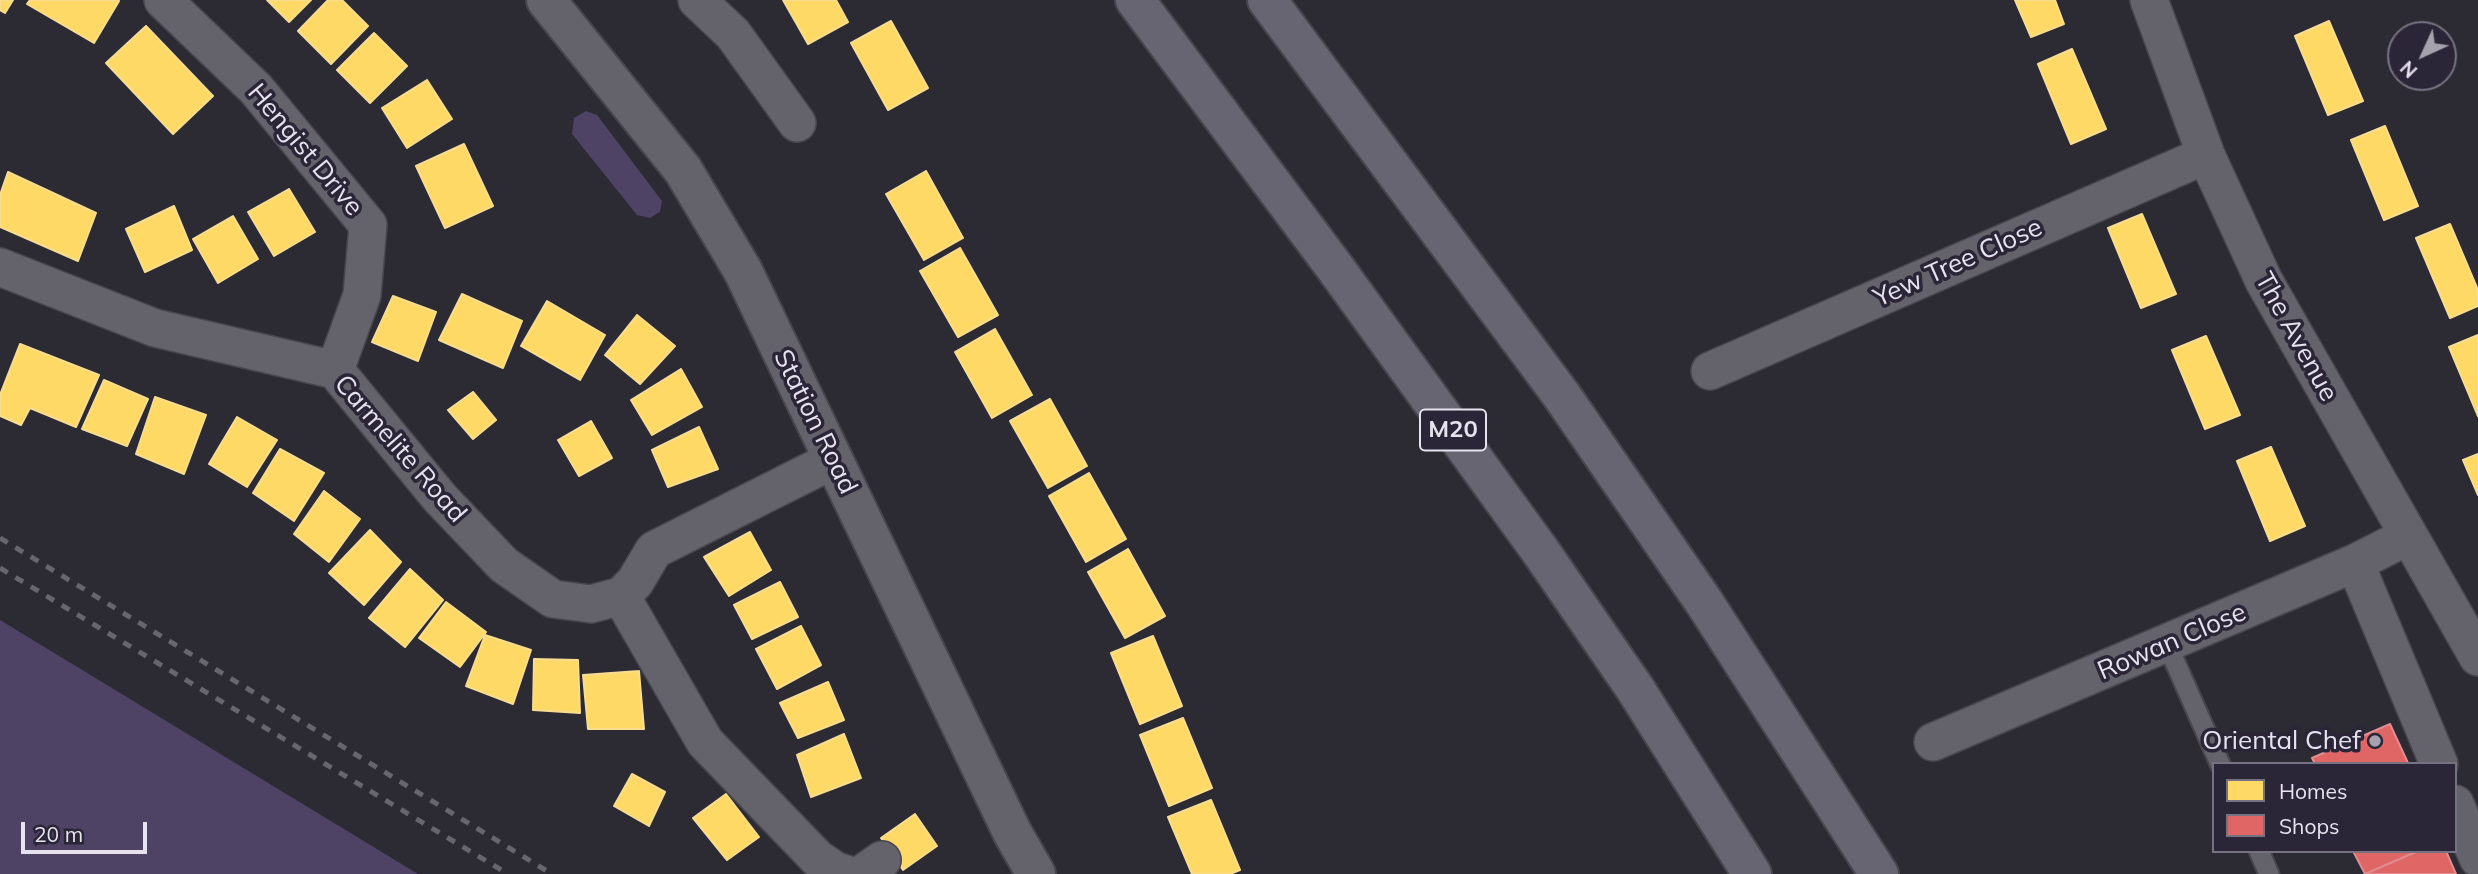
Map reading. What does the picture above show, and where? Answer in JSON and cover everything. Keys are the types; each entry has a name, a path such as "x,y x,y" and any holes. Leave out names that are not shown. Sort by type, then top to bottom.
{"highway":[{"name":"M20","path":"1135,0 1319,246 1541,552 1636,690 1752,874"},
{"path":"1267,0 1562,396 1711,613 1879,874"}],"street":[{"name":"Hengist Drive","path":"163,0 256,89 368,225 362,295 335,370"},
{"name":"Station Road","path":"546,0 682,170 743,271 1012,832 1036,874"},
{"path":"697,0 733,34 797,123"},
{"name":"The Avenue","path":"2149,0 2206,155 2264,281 2478,657"},
{"name":"Yew Tree Close","path":"1710,372 2206,155"},
{"name":"Carmelite Road","path":"0,267 155,328 335,370 440,498 504,565 553,599 591,604 621,596"},
{"path":"833,460 654,550 635,582 621,596 705,742 818,859 846,874"},
{"name":"Rowan Close","path":"1933,742 2167,645 2355,563 2408,536"},
{"path":"2355,563 2437,762"},
{"path":"2457,809 2478,858"}],"lane":[{"path":"2167,645 2219,762"},
{"path":"2260,853 2269,874"}],"shaded area":[{"path":"586,111 597,115 662,201 660,212 650,218 637,215 572,134 574,118"},
{"path":"0,620 418,874 0,874"}],"building: Homes":[{"path":"0,0 13,0 5,13 0,10"},
{"path":"30,0 119,1 94,43 27,4"},
{"path":"267,0 311,0 289,22"},
{"path":"328,0 342,0 368,26 331,64 298,31"},
{"path":"783,0 836,0 848,22 808,44"},
{"path":"2015,0 2055,0 2064,24 2031,37"},
{"path":"891,21 928,88 888,110 851,43"},
{"path":"2329,21 2363,101 2328,115 2295,36"},
{"path":"146,26 213,96 173,134 106,63"},
{"path":"374,33 407,66 370,103 337,70"},
{"path":"2072,49 2106,129 2071,144 2038,64"},
{"path":"427,80 452,119 407,148 382,108"},
{"path":"2385,126 2418,206 2384,220 2351,140"},
{"path":"464,144 493,206 445,228 416,166"},
{"path":"926,171 963,238 924,260 886,194"},
{"path":"8,172 96,213 78,261 0,227 0,195"},
{"path":"289,189 315,232 274,256 248,212"},
{"path":"174,206 192,250 145,272 126,229"},
{"path":"2142,214 2176,294 2141,308 2108,228"},
{"path":"233,216 258,259 218,283 193,239"},
{"path":"2450,224 2478,290 2478,306 2450,318 2416,238"},
{"path":"960,248 998,315 958,337 920,271"},
{"path":"462,294 522,321 503,368 439,340"},
{"path":"393,296 436,312 418,361 372,342"},
{"path":"547,301 605,335 580,380 521,346"},
{"path":"637,315 675,346 640,384 605,355"},
{"path":"995,329 1032,395 992,418 955,352"},
{"path":"2478,335 2478,416 2449,347"},
{"path":"2206,336 2240,415 2205,429 2172,350"},
{"path":"20,344 99,375 76,427 30,408 21,425 0,416 0,395"},
{"path":"681,369 702,407 652,435 631,400"},
{"path":"104,380 148,399 127,446 82,429"},
{"path":"473,392 496,420 473,439 448,410"},
{"path":"155,397 206,415 184,474 136,454"},
{"path":"1050,399 1087,466 1048,488 1010,421"},
{"path":"237,417 277,440 247,487 209,464"},
{"path":"591,421 612,458 579,476 558,440"},
{"path":"699,427 718,469 668,487 652,450"},
{"path":"2271,447 2305,526 2270,541 2237,461"},
{"path":"280,449 324,473 294,521 253,493"},
{"path":"2478,454 2478,495 2463,460"},
{"path":"1089,473 1126,539 1086,562 1049,496"},
{"path":"324,491 360,519 329,562 294,534"},
{"path":"370,530 401,562 364,605 329,573"},
{"path":"750,532 771,570 729,596 704,557"},
{"path":"1128,549 1165,616 1125,638 1088,572"},
{"path":"410,569 443,600 405,647 369,618"},
{"path":"780,582 798,617 752,639 734,605"},
{"path":"446,602 486,632 460,667 419,638"},
{"path":"801,626 821,665 777,689 756,649"},
{"path":"485,635 531,650 513,704 466,686"},
{"path":"1153,636 1182,706 1140,724 1111,653"},
{"path":"534,659 578,660 580,713 533,710"},
{"path":"639,671 644,729 588,729 583,675"},
{"path":"828,682 844,720 798,738 780,703"},
{"path":"1183,718 1212,788 1169,806 1140,735"},
{"path":"844,734 861,778 811,797 797,755"},
{"path":"632,774 665,792 649,826 614,806"},
{"path":"726,794 759,837 727,860 693,818"},
{"path":"1211,800 1240,870 1230,874 1192,874 1168,817"},
{"path":"915,814 937,846 903,870 881,838"}],"building: Shops":[{"name":"Oriental Chef","path":"2390,724 2408,762 2314,762 2312,758"},
{"path":"2354,853 2413,853 2365,874"},
{"path":"2413,853 2447,853 2456,874 2365,874"}],"railway":[{"path":"0,538 552,874"},
{"path":"0,568 508,874"}],"place":[{"name":"Oriental Chef","path":"2375,741"}]}
